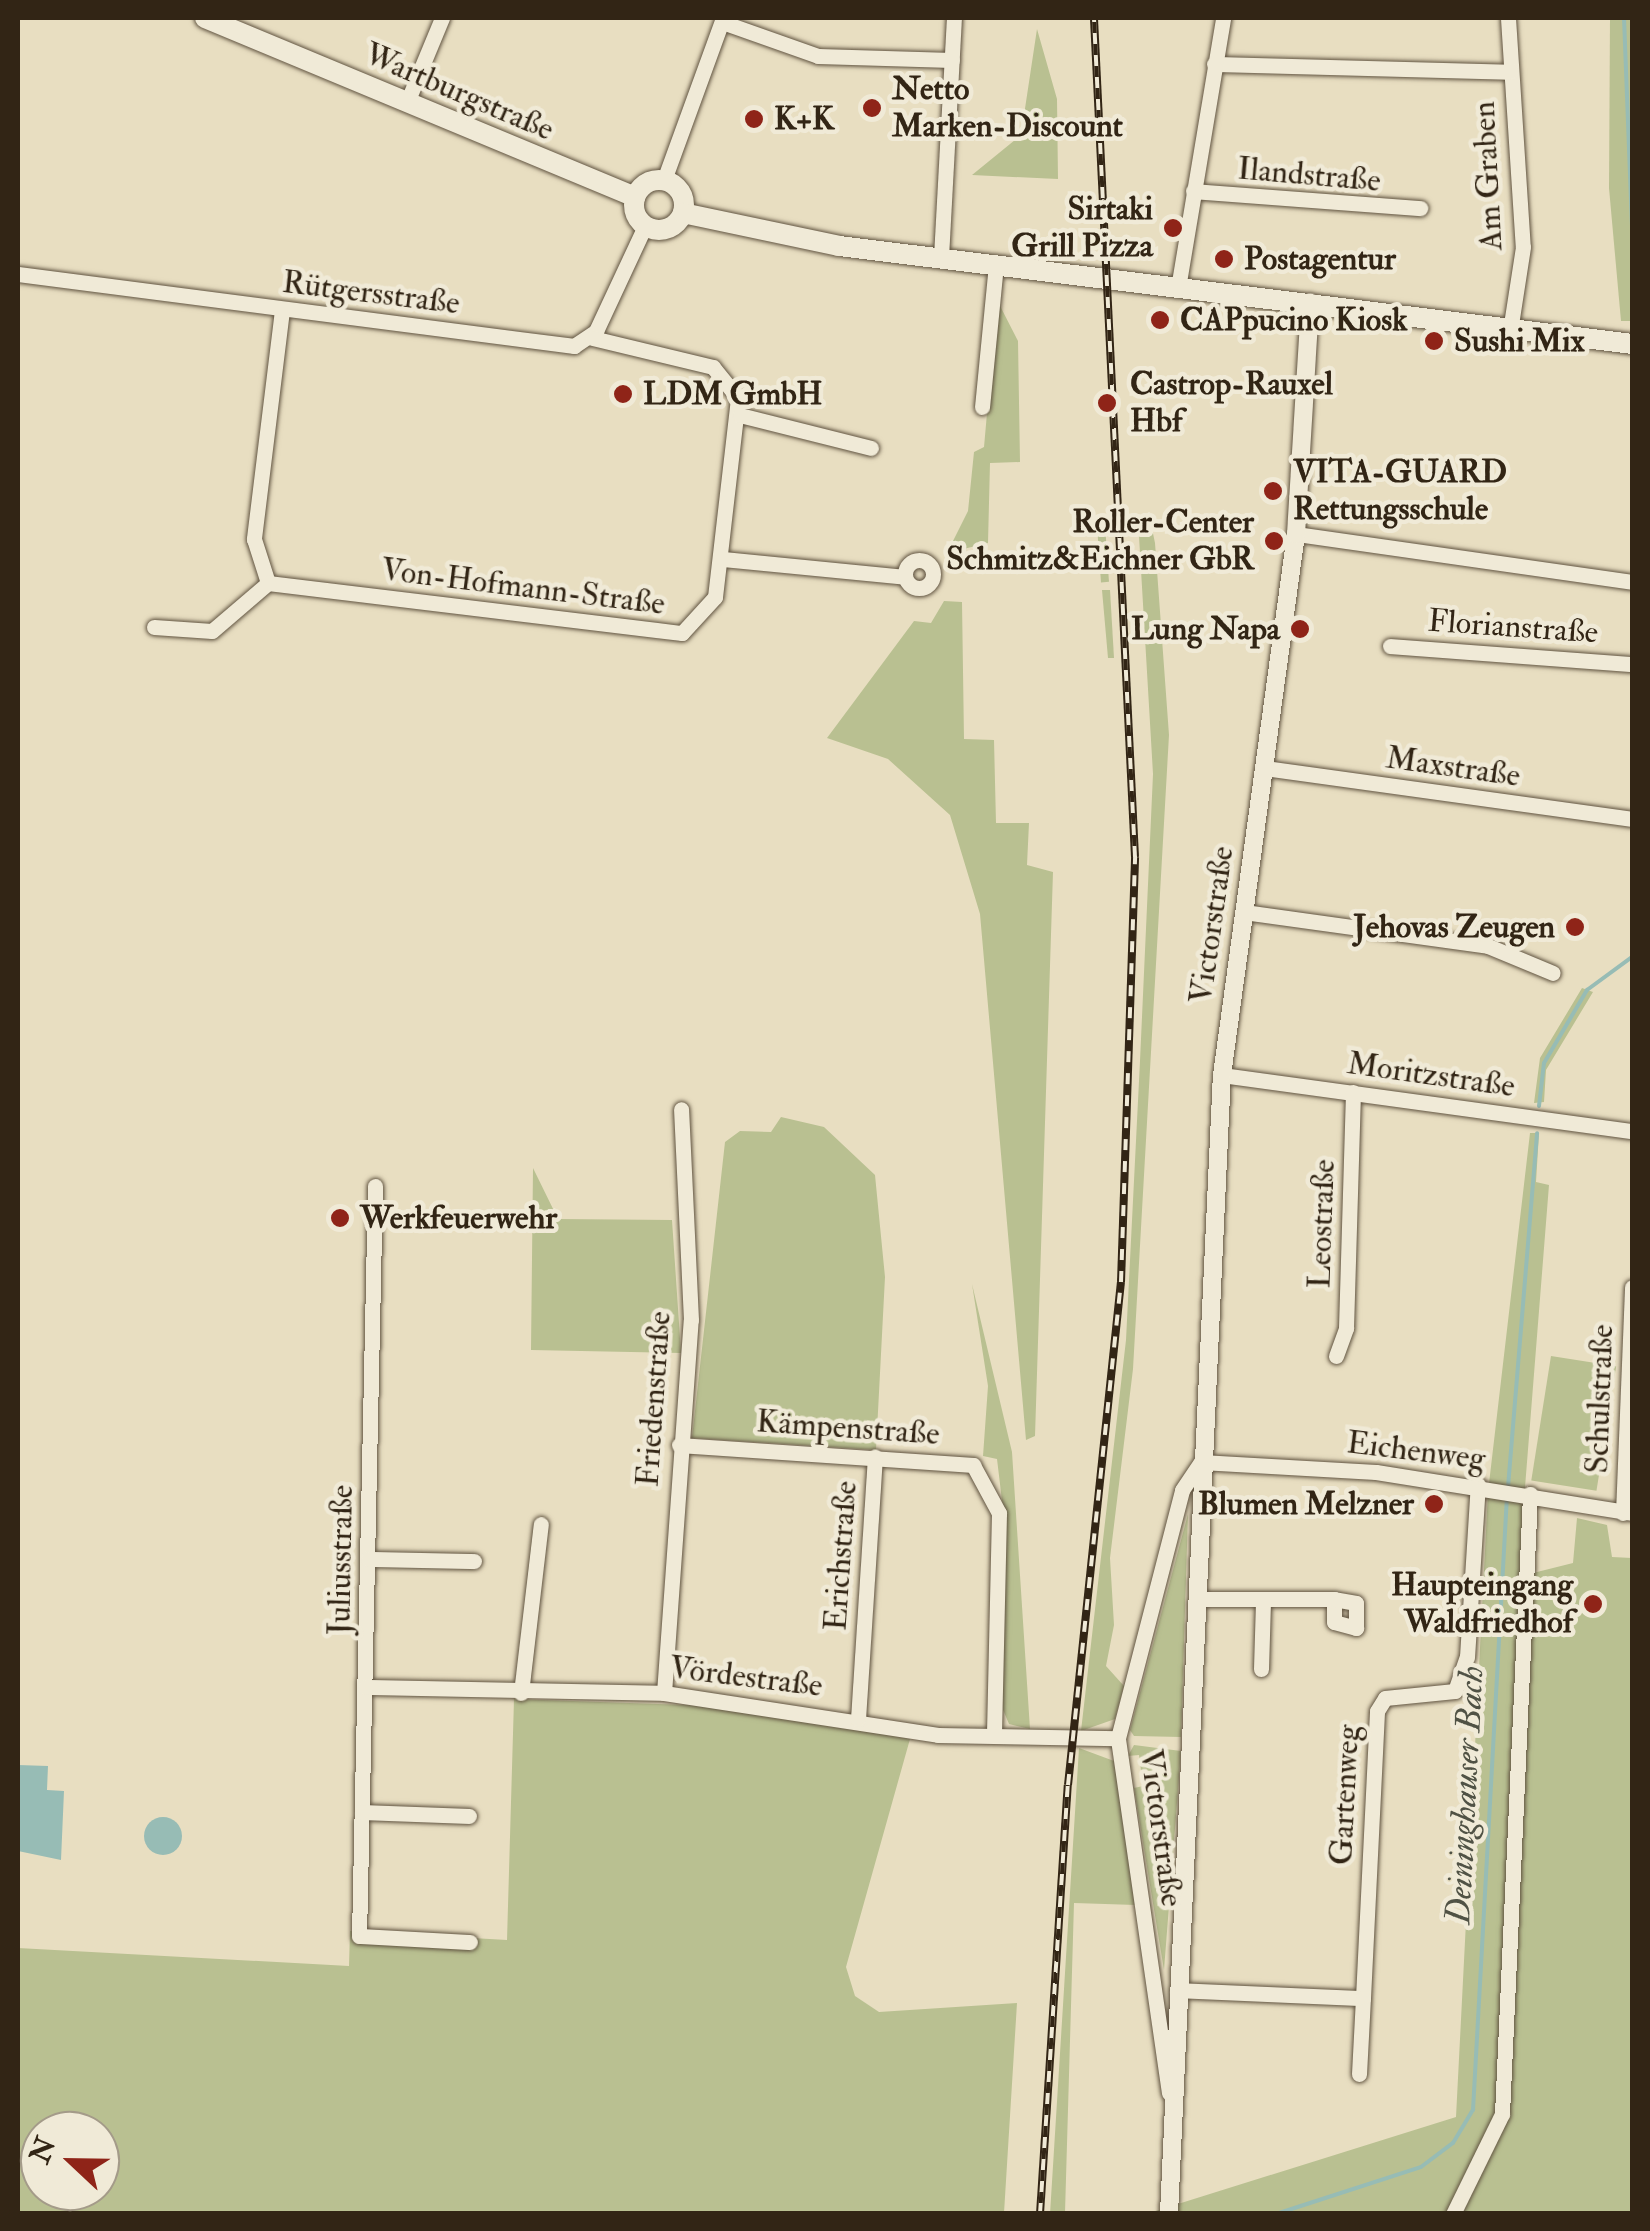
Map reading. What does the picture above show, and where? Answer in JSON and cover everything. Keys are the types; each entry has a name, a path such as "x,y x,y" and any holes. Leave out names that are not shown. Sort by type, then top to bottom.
{"main road":[{"name":"Wartburgstraße","path":"205,18 635,197"},
{"path":"664,180 682,195 683,213 667,229 644,226 635,197 664,180"},
{"path":"683,213 763,235 1632,344"}],"street":[{"path":"408,100 442,18"},
{"path":"941,257 954,18"},
{"name":"Ilandstraße","path":"1178,288 1222,18"},
{"name":"Am Graben","path":"1508,18 1523,247 1510,331"},
{"path":"664,180 722,20 818,56 952,60"},
{"path":"1214,64 1510,72"},
{"name":"Ilandstraße","path":"1192,190 1420,208"},
{"path":"644,226 592,338 713,368 734,385 740,416 871,448"},
{"path":"982,407 996,264"},
{"name":"Rütgersstraße","path":"18,274 574,346 592,338"},
{"name":"Victorstraße","path":"1169,2208 1169,2093 1222,1075 1296,534 1310,400 1310,302"},
{"path":"154,627 212,630 268,583 254,539 282,310"},
{"name":"Von-Hofmann-Straße","path":"268,583 672,634 712,608 723,559 740,416"},
{"path":"1296,534 1632,582"},
{"path":"723,559 905,577 914,561 940,566"},
{"name":"Florianstraße","path":"1390,646 1632,664"},
{"name":"Maxstraße","path":"1265,768 1632,820"},
{"path":"1244,912 1488,946 1553,973"},
{"name":"Moritzstraße","path":"1222,1075 1632,1131"},
{"name":"Leostraße","path":"1336,1356 1346,1328 1353,1092"},
{"name":"Friedenstraße","path":"664,1693 691,1320 681,1109"},
{"name":"Juliusstraße","path":"375,1186 360,1936 470,1942"},
{"name":"Schulstraße","path":"1628,1513 1632,1287"},
{"name":"Kämpenstraße","path":"680,1445 974,1464 999,1513 994,1736"},
{"name":"Erichstraße","path":"858,1719 875,1457"},
{"name":"Victorstraße","path":"1169,2093 1118,1738 1182,1490 1201,1462"},
{"name":"Eichenweg","path":"1201,1462 1478,1484 1628,1513"},
{"name":"Gartenweg","path":"1359,2074 1377,1710 1385,1698 1455,1692 1466,1657 1478,1484"},
{"path":"1453,2214 1502,2114 1530,1494"},
{"path":"520,1692 541,1524"},
{"path":"368,1559 474,1562"},
{"path":"1196,1599 1334,1599"},
{"path":"1261,1670 1263,1602"},
{"name":"Vördestraße","path":"365,1687 664,1693 994,1736 1118,1738"},
{"path":"362,1812 470,1816"},
{"path":"1152,1977 1177,1984 1363,1998"}],"green space":[{"path":"1610,18 1632,18 1632,321 1621,321 1609,188"},
{"path":"1037,29 1057,99 1058,179 972,175 1021,135"},
{"path":"997,300 1018,341 1020,462 990,463 988,543 947,553 968,511 974,452 984,447"},
{"path":"1138,519 1150,519 1155,543 1169,735 1133,1369 1110,1558 1114,1625 1106,1666 1124,1686 1115,1719 1081,1731 1126,1340 1140,1061 1153,774"},
{"path":"1105,525 1109,582 1101,582 1097,526"},
{"path":"1102,590 1110,590 1114,658 1108,658"},
{"path":"944,601 962,602 964,739 994,740 996,823 1029,823 1027,865 1053,872 1035,1436 1026,1440 980,914 950,815 888,759 827,738 914,621 931,623"},
{"path":"1582,988 1593,992 1546,1070 1544,1102 1534,1103 1540,1058"},
{"path":"781,1117 824,1127 875,1175 885,1277 876,1450 692,1438 725,1142 740,1131 771,1132"},
{"path":"1530,1133 1539,1133 1536,1182 1549,1185 1524,1500 1533,1573 1573,1563 1577,1518 1607,1525 1612,1557 1632,1558 1632,2213 1146,2214 1456,2117 1488,1492"},
{"path":"533,1168 558,1219 672,1220 681,1353 531,1350"},
{"path":"972,1284 1012,1452 1030,1729 1009,1724 1001,1705 1003,1509 997,1459 983,1456 988,1386"},
{"path":"1551,1356 1616,1366 1596,1491 1531,1480"},
{"path":"1188,1514 1181,1737 1134,1736 1130,1730"},
{"path":"514,1699 744,1707 910,1739 846,1967 855,1996 879,2012 1017,2003 1004,2213 18,2214 18,1948 349,1966 350,1931 507,1940"},
{"path":"1134,1745 1181,1751 1164,1970 1134,1788 1143,1786 1139,1755 1128,1756"},
{"path":"1079,1748 1114,1761 1136,1905 1074,1903 1065,2213 1050,2214"}],"water":[{"path":"18,1765 48,1766 47,1790 64,1791 61,1860 18,1851"},
{"path":"163,1817 177,1822 182,1836 177,1850 163,1855 149,1850 144,1836 149,1822"}],"waterway":[{"name":"Deininghauser Bach","path":"1624,18 1632,225"},
{"name":"Deininghauser Bach","path":"1539,1106 1544,1063 1587,990 1632,957"},
{"name":"Deininghauser Bach","path":"1508,1487 1537,1133"},
{"name":"Deininghauser Bach","path":"1276,2214 1421,2167 1453,2143 1473,2110 1507,1497"}],"railway":[{"path":"1040,2214 1068,1785 1121,1282 1135,857 1094,18"}],"place":[{"name":"Netto Marken-Discount","path":"872,108"},
{"name":"K+K","path":"754,119"},
{"name":"Sirtaki Grill Pizza","path":"1173,228"},
{"name":"Postagentur","path":"1224,259"},
{"name":"CAPpucino Kiosk","path":"1160,320"},
{"name":"Sushi Mix","path":"1434,341"},
{"name":"LDM GmbH","path":"623,394"},
{"name":"Castrop-Rauxel Hbf","path":"1107,403"},
{"name":"VITA-GUARD Rettungsschule","path":"1273,491"},
{"name":"Roller-Center Schmitz&Eichner GbR","path":"1274,541"},
{"name":"Lung Napa","path":"1300,629"},
{"name":"Jehovas Zeugen","path":"1575,927"},
{"name":"Werkfeuerwehr","path":"340,1218"},
{"name":"Blumen Melzner","path":"1434,1504"},
{"name":"Haupteingang Waldfriedhof","path":"1593,1604"}]}
